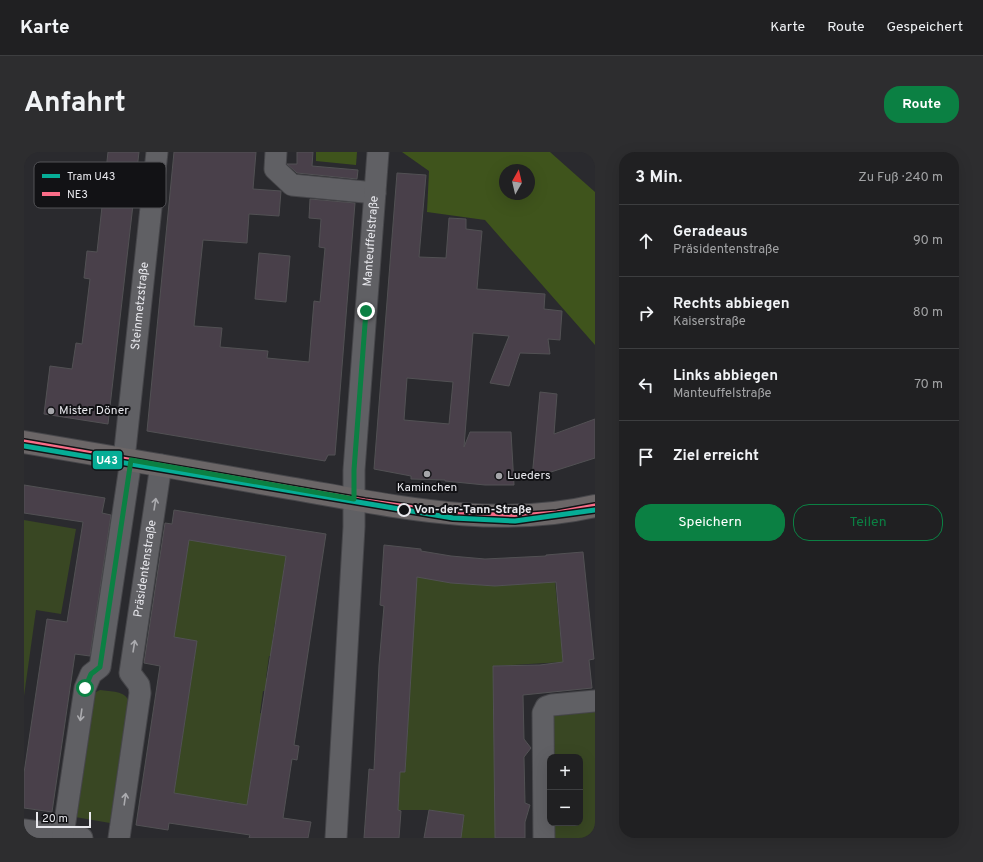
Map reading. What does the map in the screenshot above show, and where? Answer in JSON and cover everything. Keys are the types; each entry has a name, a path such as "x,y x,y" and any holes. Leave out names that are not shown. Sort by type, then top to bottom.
{"main road":[{"path":"24,442 405,508 482,516 536,515 595,506"}],"street":[{"name":"Steinmetzstraße","path":"156,162 157,152"},
{"path":"276,152 274,168 292,185 375,193"},
{"name":"Manteuffelstraße","path":"354,499 354,470 378,152"},
{"name":"Steinmetzstraße","path":"128,460 152,208"},
{"path":"28,833 72,837 85,688 91,674 100,667 128,460"},
{"name":"Präsidentenstraße","path":"130,673 161,465"},
{"path":"336,838 354,535 354,499"},
{"path":"100,667 130,673 139,685 140,693 119,838"},
{"path":"544,838 543,713 546,708 552,705 595,701"}],"green space":[{"path":"316,152 357,152 356,165 316,161"},
{"path":"402,152 550,152 595,192 595,345 485,220 427,212 429,171"},
{"path":"24,520 76,529 61,614 36,610 24,696"},
{"path":"189,540 286,555 283,573 290,574 282,622 275,622 272,643 279,644 277,658 269,656 266,678 273,680 271,692 263,691 260,713 268,714 260,766 253,765 250,786 256,787 255,800 248,799 246,812 238,817 239,803 183,795 172,806 197,641 174,637"},
{"path":"410,575 451,583 494,586 555,582 563,662 493,666 495,838 461,838 464,815 429,810 398,810 400,772 405,772 411,667"},
{"path":"100,690 121,693 129,702 113,821 110,823 75,817 94,693"},
{"path":"595,712 595,838 553,838 553,826 583,826 583,754 553,754 553,716"}],"building":[{"path":"108,152 139,152 138,162 107,162"},
{"path":"174,152 256,152 253,189 281,191 279,216 249,214 247,243 203,240 194,326 222,328 220,347 268,351 267,358 309,362 314,301 320,302 325,248 319,247 321,219 309,218 310,199 355,203 335,455 328,455 325,461 147,431"},
{"path":"297,152 313,152 312,166 358,170 357,179 297,173 287,164 297,164"},
{"path":"397,173 426,175 419,257 446,258 449,218 466,219 466,229 482,231 477,289 545,294 544,309 562,311 560,340 548,339 550,354 520,353 509,386 490,383 509,336 473,333 464,447 470,432 511,432 514,485 485,485 445,480 411,479 411,476 374,469","holes":["407,378 453,382 449,424 404,420"]},
{"path":"102,208 133,208 108,424 44,414 50,366 72,369 76,343 82,344 90,279 84,278 87,251 97,252"},
{"path":"259,253 290,256 286,302 255,299"},
{"path":"540,392 557,394 554,434 595,419 595,458 532,478"},
{"path":"24,485 105,498 102,513 111,515 90,656 75,654 52,812 24,808 24,773 47,619 67,622 83,522 24,513"},
{"path":"174,510 326,534 294,745 299,746 297,760 292,759 283,818 311,822 308,838 249,838 250,835 169,823 168,830 136,825 160,666 144,663 165,523 172,524","holes":["189,540 286,556 247,805 174,793 197,641 174,637"]},
{"path":"384,545 421,549 421,551 451,556 485,559 546,556 583,552 594,659 589,660 592,688 523,695 524,739 531,748 524,757 525,803 530,805 525,822 525,838 495,838 493,666 540,665 563,662 556,582 495,586 451,583 417,577 405,772 400,772 398,810 401,811 399,838 364,838 369,769 374,770 379,665 384,606 380,605"},
{"path":"429,810 464,815 461,838 424,838"}],"tram line":[{"name":"U43","path":"24,446 453,518 515,521 595,510"}],"transit line":[{"name":"NE3","path":"24,442 365,501 442,512 518,516 557,513 595,506"}],"place":[{"name":"Mister Döner","path":"51,411"},
{"name":"Kaminchen","path":"427,474"},
{"name":"Lueders","path":"499,476"},
{"name":"Von-der-Tann-Straße","path":"404,510"}],"route":[{"path":"85,688 87,680 91,674 100,667 131,460 354,499 354,470 366,311"}]}
